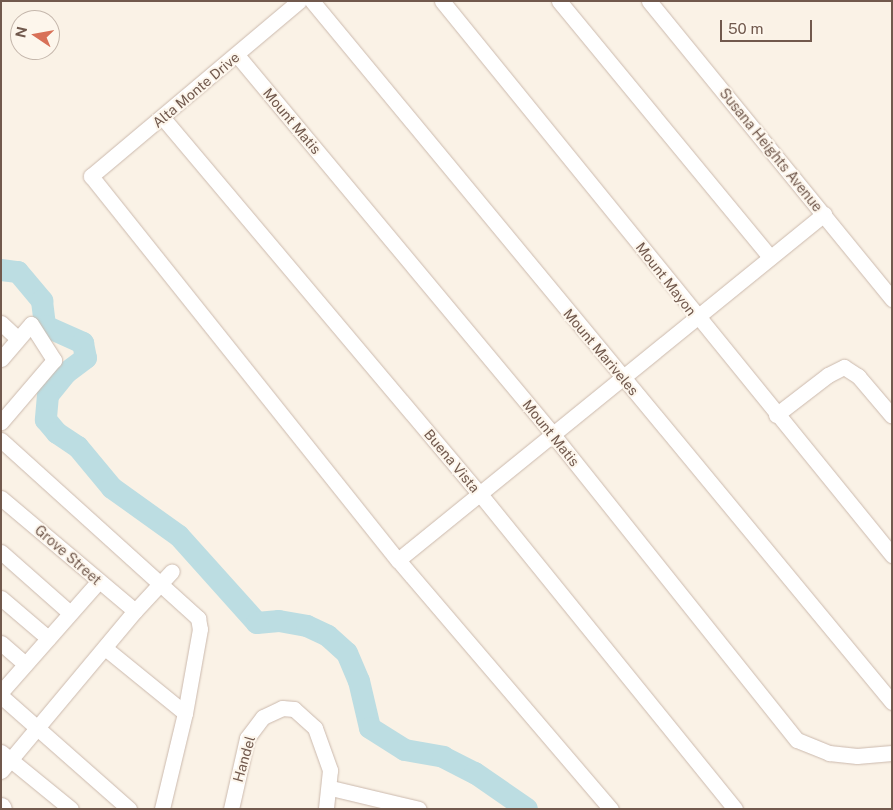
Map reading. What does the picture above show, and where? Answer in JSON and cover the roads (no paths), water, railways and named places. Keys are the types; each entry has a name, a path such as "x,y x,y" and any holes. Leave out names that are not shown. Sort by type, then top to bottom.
{"street":[{"name":"Alta Monte Drive","path":"299,1 163,118 91,176 398,560"},
{"name":"Mount Mariveles","path":"312,1 892,702"},
{"name":"Mount Mayon","path":"442,1 503,72 697,318 892,555"},
{"path":"559,1 770,257"},
{"name":"Susana Heights Avenue","path":"649,1 892,299"},
{"name":"Mount Matis","path":"237,55 554,436 798,740 829,753 857,756 892,753"},
{"name":"Buena Vista","path":"163,118 480,494 735,809"},
{"path":"611,809 398,560 554,436 824,214"},
{"path":"1,323 18,338"},
{"path":"1,359 31,324 54,360 1,422"},
{"path":"776,415 828,375 844,367 858,376 892,416"},
{"path":"1,440 161,584 200,623 185,713 162,809"},
{"name":"Grove Street","path":"1,498 135,611"},
{"path":"1,552 70,613"},
{"path":"71,809 5,761 40,728 135,611 172,570"},
{"path":"1,692 98,581"},
{"path":"1,598 48,638"},
{"path":"1,644 25,664"},
{"path":"105,648 185,713"},
{"path":"1,696 40,728 125,807"},
{"name":"Handel","path":"231,809 247,738 263,717 282,708 294,709 315,728 330,770 330,788 326,809"},
{"path":"330,788 420,809"}],"waterway":[{"path":"1,270 18,272 42,301 45,326 83,343 86,358 66,373 48,395 46,420 57,433 78,447 112,488 179,536 257,623 279,621 307,626 328,636 347,653 359,681 370,728 405,750 443,757 475,773 527,809"}]}
